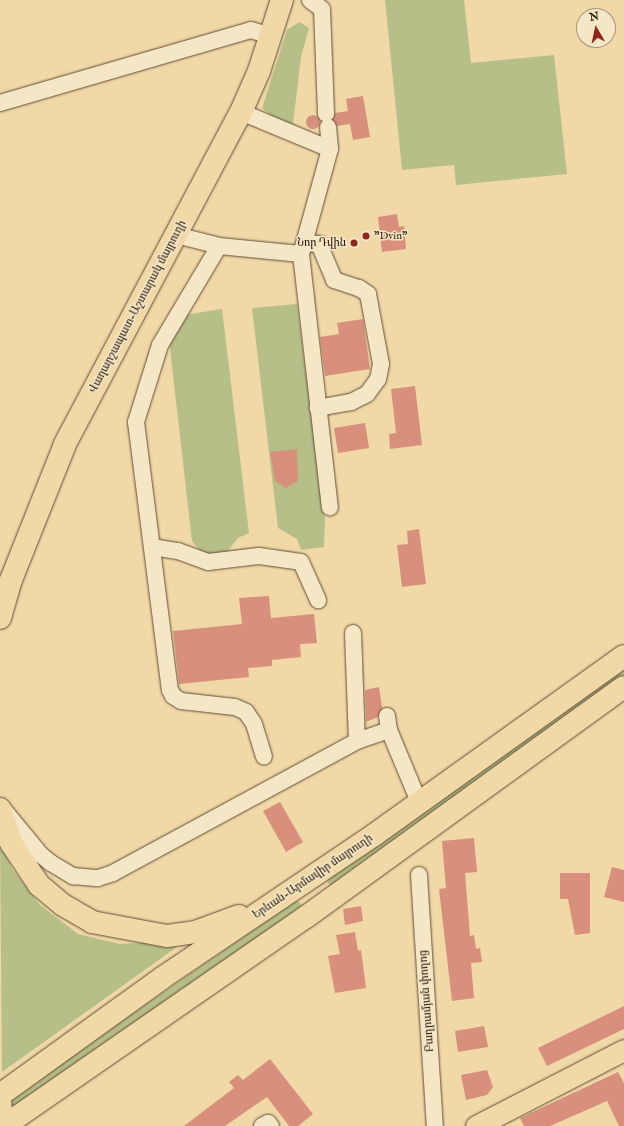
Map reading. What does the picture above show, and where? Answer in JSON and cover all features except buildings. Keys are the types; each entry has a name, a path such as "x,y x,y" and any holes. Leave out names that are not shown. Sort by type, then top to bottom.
{"highway":[{"name":"Վաղարշապատ-Աշտարակ մայրուղի","path":"0,618 11,580 65,444 241,112 271,36 282,0"},
{"name":"Երևան-Արմավիր մայրուղի","path":"0,1095 162,978 295,889 624,656"},
{"path":"3,1126 306,917 624,688"},
{"path":"0,809 11,843 39,885 63,905 92,922 167,936 195,932 237,916 295,889 305,889 313,900 306,917"}],"main road":[{"path":"476,1126 624,1050"},
{"path":"0,1101 3,1126"}],"street":[{"path":"310,0 322,9 327,121 330,149 304,248 318,408 330,507"},
{"path":"0,103 251,30 271,36"},
{"path":"241,112 330,149"},
{"path":"176,235 219,246 304,248 318,244 334,280 359,288 368,294 380,364 378,378 367,394 351,402 318,408"},
{"path":"219,246 160,345 136,422 173,696 181,701 235,707 246,712 254,724 264,756"},
{"path":"152,547 178,551 208,562 259,556 301,562 318,600"},
{"path":"353,633 357,741"},
{"path":"0,803 9,819 51,863 73,876 98,878 113,873 388,723 419,802"},
{"name":"Բաղրամյան փողոց","path":"418,875 435,1126"},
{"path":"262,1126 268,1123 271,1126"}],"green space":[{"path":"385,0 464,0 471,63 554,55 567,174 456,185 454,165 402,170"},
{"path":"299,22 309,28 301,57 293,124 288,128 262,108 287,30"},
{"path":"297,304 325,519 324,547 301,550 297,539 278,528 252,308"},
{"path":"222,309 249,533 238,538 222,558 207,559 192,541 169,340 184,315"},
{"path":"624,666 624,678 331,889 327,879"},
{"path":"0,841 12,869 40,905 78,934 120,944 160,942 177,947 2,1072"},
{"path":"297,900 304,908 0,1121 0,1105"}],"place":[{"name":"\"Dvin\"","path":"366,236"},
{"name":"Նոր Դվին","path":"354,243"}]}
